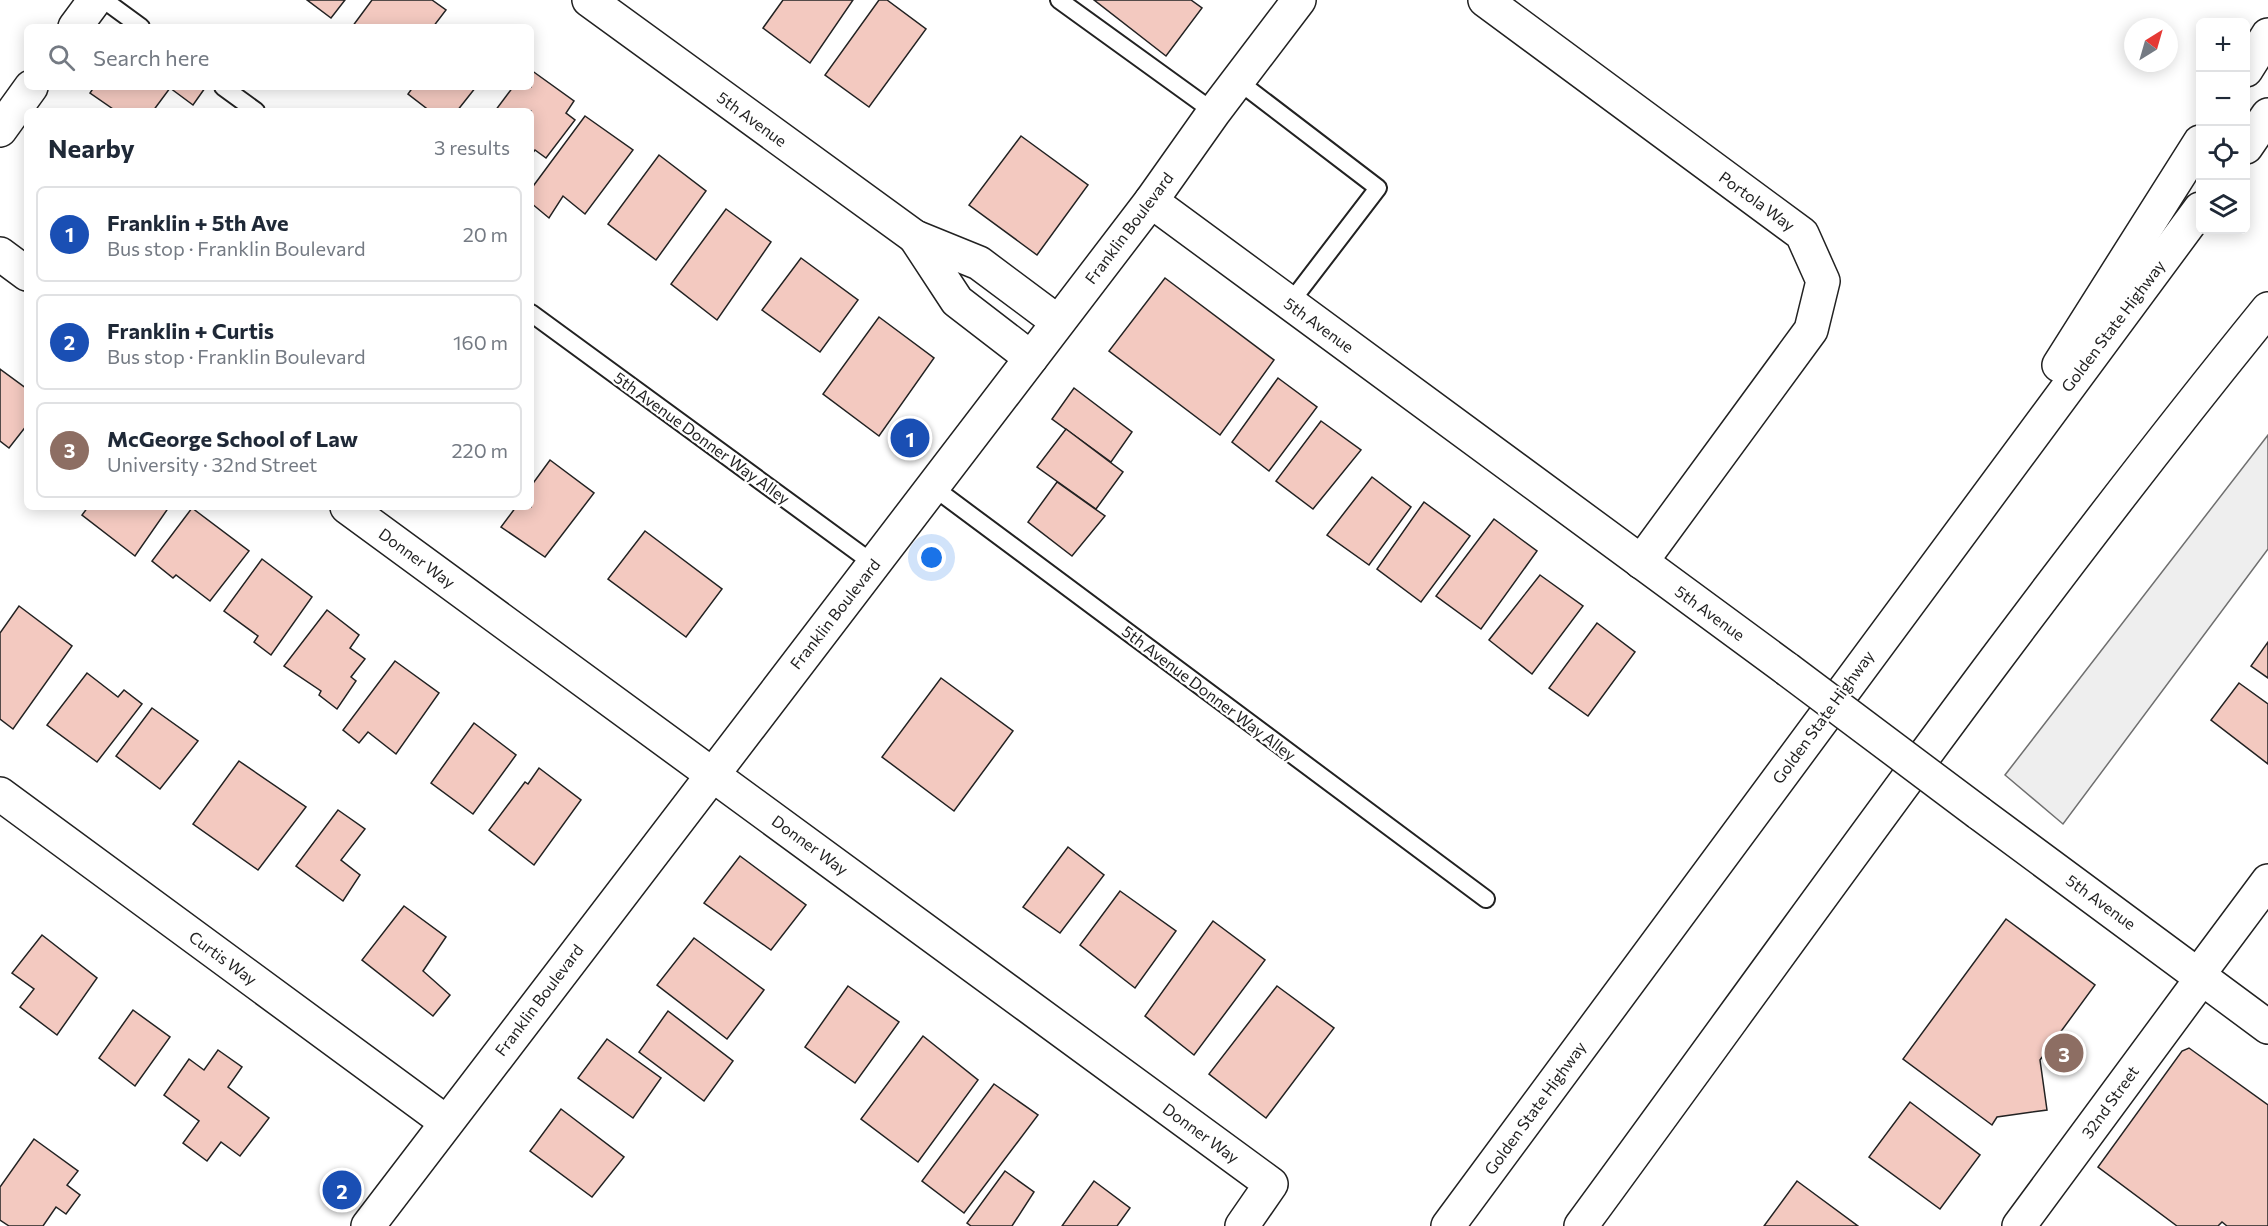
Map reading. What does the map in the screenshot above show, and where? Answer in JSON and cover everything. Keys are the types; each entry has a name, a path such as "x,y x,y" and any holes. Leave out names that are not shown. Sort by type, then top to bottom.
{"main road":[{"path":"77,24 95,0"},
{"name":"5th Avenue","path":"589,0 915,237 979,263 1058,322"},
{"name":"Franklin Boulevard","path":"368,1226 711,773 1151,201 1214,112 1299,0"},
{"name":"Portola Way","path":"1485,0 1802,234 1822,281 1811,330 1641,562"},
{"path":"2250,64 2268,35"},
{"path":"0,130 29,90"},
{"path":"2250,141 2268,115"},
{"path":"1924,580 2196,148"},
{"name":"5th Avenue","path":"1151,201 1787,669 2268,1027"},
{"name":"Golden State Highway","path":"1448,1226 2196,214"},
{"name":"5th Avenue","path":"915,237 957,301 1031,358"},
{"path":"0,254 24,272"},
{"path":"1581,1226 2268,296"},
{"path":"2174,424 2268,309"},
{"name":"Donner Way","path":"351,510 1271,1184 1242,1226"},
{"name":"Curtis Way","path":"0,794 446,1122"},
{"name":"32nd Street","path":"2019,1226 2268,881"}],"lane":[{"path":"104,0 137,24"},
{"path":"1059,0 1214,112"},
{"path":"1238,81 1378,189 1290,303"},
{"path":"227,90 252,108"},
{"name":"5th Avenue Donner Way Alley","path":"534,315 874,564"},
{"name":"5th Avenue Donner Way Alley","path":"933,487 1486,899"}],"shaded area":[{"path":"2268,435 2268,549 2063,824 2005,775"}],"building":[{"path":"307,0 345,0 331,18"},
{"path":"372,0 432,0 446,10 435,24 354,24"},
{"path":"783,0 853,0 810,63 763,28"},
{"path":"879,0 887,0 926,29 869,107 825,75"},
{"path":"1094,0 1191,0 1202,8 1166,56"},
{"path":"534,72 574,101 566,113 575,120 546,158 534,151 534,108 497,108 511,90 534,90"},
{"path":"92,90 169,90 155,108 112,108 90,93"},
{"path":"173,90 204,90 193,105"},
{"path":"411,90 474,90 459,108 426,108 408,94"},
{"path":"585,116 633,150 585,214 563,196 549,218 534,206 534,185"},
{"path":"1021,136 1088,185 1037,255 969,205"},
{"path":"659,155 706,191 656,260 608,224"},
{"path":"726,209 771,242 717,320 671,284"},
{"path":"801,258 858,300 820,352 762,310"},
{"path":"1165,278 1274,360 1220,435 1109,351"},
{"path":"879,317 934,358 879,436 823,394"},
{"path":"0,369 24,387 24,429 9,448 0,441"},
{"path":"1278,378 1317,407 1269,471 1232,442"},
{"path":"1074,388 1132,432 1111,462 1052,419"},
{"path":"1321,421 1361,450 1313,509 1276,481"},
{"path":"1066,429 1123,472 1096,509 1037,467"},
{"path":"550,460 594,493 545,557 501,527 514,510 534,510 534,482"},
{"path":"1372,477 1411,507 1369,565 1327,535"},
{"path":"1057,482 1105,516 1072,556 1028,522"},
{"path":"1424,502 1470,536 1421,602 1377,569"},
{"path":"86,510 167,510 135,556 82,515"},
{"path":"190,510 195,510 249,551 210,601 176,575 173,578 152,561"},
{"path":"1494,519 1537,551 1481,629 1436,596"},
{"path":"645,531 722,589 686,637 608,579"},
{"path":"262,559 312,597 271,655 254,642 258,636 224,611"},
{"path":"1540,575 1583,606 1532,674 1489,640"},
{"path":"19,606 72,646 13,729 0,719 0,633"},
{"path":"327,610 359,635 350,648 365,659 351,677 356,681 337,709 319,695 321,691 284,666"},
{"path":"1597,623 1635,652 1588,716 1549,688"},
{"path":"2268,642 2268,678 2251,666"},
{"path":"395,661 439,693 396,754 368,732 359,743 343,730"},
{"path":"87,673 118,697 124,690 142,704 97,762 47,725"},
{"path":"941,678 1013,731 954,811 882,757"},
{"path":"2239,683 2268,704 2268,764 2211,720"},
{"path":"152,708 198,741 160,789 116,756"},
{"path":"474,723 516,755 473,814 431,783"},
{"path":"239,761 306,807 258,870 193,824"},
{"path":"539,768 581,800 534,865 489,830 525,782 528,784"},
{"path":"338,810 365,829 341,860 360,875 343,901 296,866"},
{"path":"1068,847 1104,875 1060,933 1023,907"},
{"path":"740,856 806,905 771,950 704,903"},
{"path":"1120,891 1176,931 1135,988 1080,945"},
{"path":"404,906 446,937 423,971 450,995 433,1016 362,960"},
{"path":"2006,919 2095,985 2040,1060 2047,1110 1997,1117 1992,1125 1903,1059"},
{"path":"1213,921 1265,960 1194,1055 1145,1016"},
{"path":"42,935 97,978 57,1035 20,1007 34,989 12,973"},
{"path":"694,938 764,990 727,1039 657,985"},
{"path":"848,986 899,1022 855,1083 805,1047"},
{"path":"1277,986 1334,1028 1266,1118 1209,1074"},
{"path":"133,1010 170,1037 135,1086 99,1058"},
{"path":"668,1011 733,1061 704,1101 639,1052"},
{"path":"923,1036 978,1080 918,1162 861,1119"},
{"path":"607,1039 661,1078 633,1118 578,1078"},
{"path":"2189,1048 2268,1105 2268,1226 2227,1226 2222,1222 2218,1226 2177,1226 2098,1167 2182,1051"},
{"path":"218,1050 242,1067 228,1087 269,1118 240,1156 221,1142 207,1161 183,1143 199,1121 164,1095 189,1059 204,1070"},
{"path":"994,1084 1038,1115 964,1213 922,1181"},
{"path":"1910,1102 1980,1155 1940,1209 1869,1157"},
{"path":"561,1109 624,1157 592,1197 530,1151"},
{"path":"34,1139 78,1171 67,1185 80,1195 66,1214 56,1207 43,1226 9,1226 0,1220 0,1187"},
{"path":"1005,1171 1034,1192 1012,1226 971,1226 967,1223"},
{"path":"1094,1181 1130,1208 1117,1226 1062,1226"},
{"path":"1797,1181 1858,1226 1764,1226"}],"place":[{"name":"Franklin + 5th Ave","path":"910,438"},
{"name":"McGeorge School of Law","path":"2064,1053"},
{"name":"Franklin + Curtis","path":"342,1190"}]}
